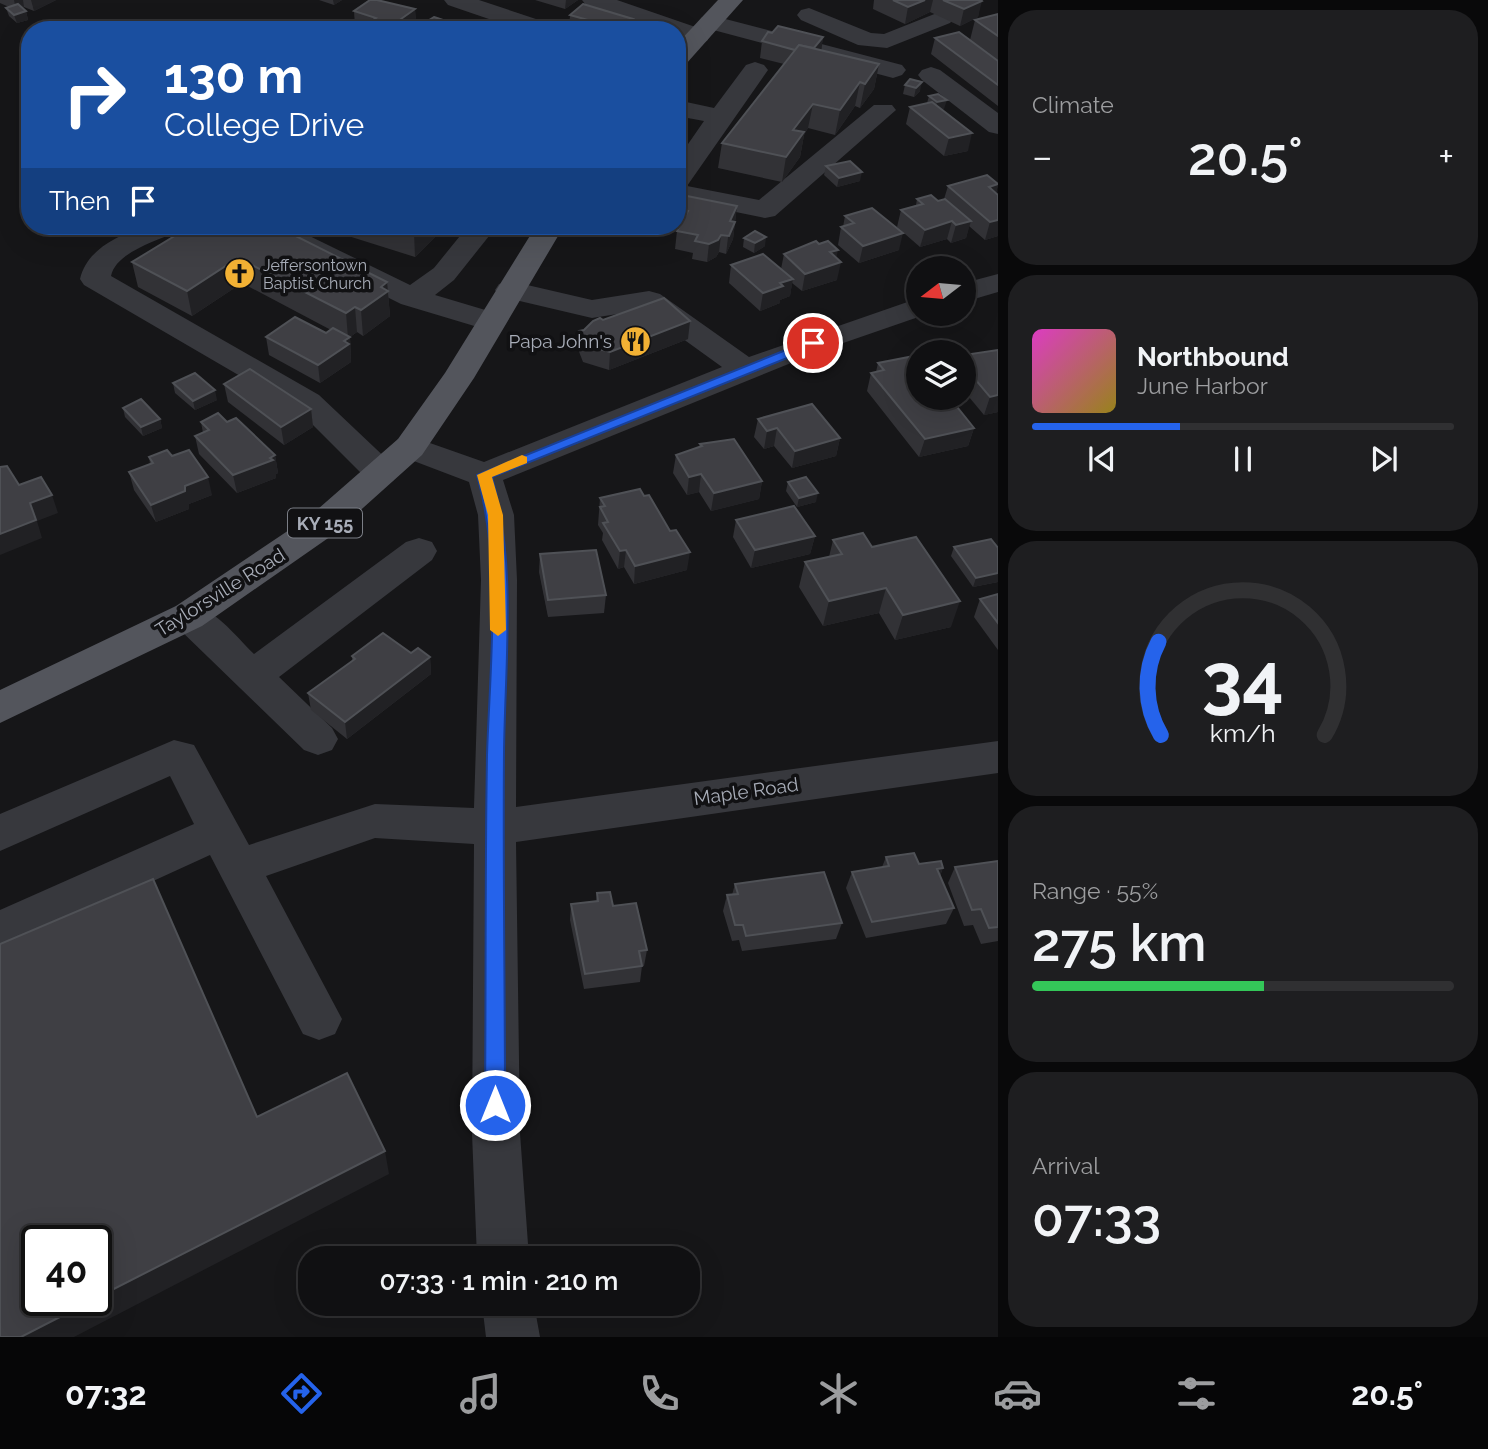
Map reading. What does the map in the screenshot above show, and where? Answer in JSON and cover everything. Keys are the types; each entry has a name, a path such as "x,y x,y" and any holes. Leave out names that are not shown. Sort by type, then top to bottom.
{"main road":[{"path":"686,49 716,16"},
{"name":"Taylorsville Road","path":"0,708 189,616 322,525 410,447 458,378 544,235"}],"street":[{"path":"456,0 520,21"},
{"path":"561,21 593,0 716,16 777,17 817,8 867,40 887,41 942,18"},
{"path":"716,16 893,70"},
{"path":"686,168 755,70"},
{"path":"931,75 998,126"},
{"path":"686,110 720,117"},
{"path":"686,194 765,210 883,110"},
{"path":"149,235 102,260 95,270 95,279 309,402 381,473"},
{"path":"295,235 412,299 491,322"},
{"path":"412,299 444,274 476,235"},
{"path":"976,289 998,283"},
{"path":"510,289 592,309 649,300 747,370"},
{"path":"410,447 484,475 747,370 906,312"},
{"path":"484,475 496,515 499,580 495,827 496,1133 502,1246"},
{"path":"253,676 419,551"},
{"path":"189,616 318,739"},
{"path":"0,833 174,757 183,760 319,1019"},
{"name":"Maple Road","path":"0,931 230,849 375,821 495,827 998,757"},
{"path":"510,1316 513,1337"}],"building":[{"path":"370,0 415,9 398,21 372,21 376,18 354,11"},
{"path":"893,0 925,0 908,7"},
{"path":"943,0 981,0 982,1 964,9"},
{"path":"18,4 26,11 14,15 6,8"},
{"path":"583,4 633,19 591,21 570,15"},
{"path":"998,14 998,36 975,20"},
{"path":"434,17 446,21 428,21"},
{"path":"778,26 823,37 814,48 799,45 795,50 762,41 768,32 772,33"},
{"path":"959,32 998,61 998,85 935,38"},
{"path":"799,45 879,64 865,84 860,82 840,110 813,104 793,130 804,132 786,157 722,143"},
{"path":"910,79 922,82 916,88 905,85"},
{"path":"938,94 947,100 937,102 929,96"},
{"path":"932,102 972,133 949,138 910,107"},
{"path":"850,161 862,172 839,178 826,166"},
{"path":"987,175 998,184 989,187 998,195 998,220 990,222 948,186"},
{"path":"931,195 938,201 945,199 971,221 956,225 952,221 925,230 901,210 923,204 917,199"},
{"path":"686,196 737,206 730,221 735,222 729,236 721,235 718,240 709,244 695,241 698,235 686,233"},
{"path":"872,208 903,233 863,246 841,227 854,223 845,216"},
{"path":"755,231 766,237 755,243 744,238"},
{"path":"176,235 294,235 387,282 381,287 388,291 361,310 355,307 346,313 238,258 187,291 132,262"},
{"path":"816,241 819,244 828,241 838,250 830,252 841,262 805,274 784,254"},
{"path":"763,254 793,279 780,283 783,286 763,293 731,265"},
{"path":"664,298 690,321 610,352 584,345 579,331 593,321 600,318 603,320"},
{"path":"295,317 326,333 333,328 350,337 344,341 349,344 318,365 266,337"},
{"path":"998,350 998,395 990,397 976,380 976,353"},
{"path":"906,358 906,410 960,410 974,428 925,439 871,373 884,370 878,363"},
{"path":"250,369 311,409 281,427 224,384"},
{"path":"195,373 215,390 193,401 173,383"},
{"path":"141,399 160,419 141,427 123,408"},
{"path":"812,404 840,438 795,451 777,428 767,431 758,419"},
{"path":"218,413 227,422 236,418 275,455 270,458 273,460 233,475 195,436 209,430 201,422"},
{"path":"734,439 762,481 714,493 701,474 689,477 676,455 702,446 700,444"},
{"path":"167,450 172,456 189,450 208,477 185,486 185,491 151,505 129,472 153,463 149,457"},
{"path":"7,466 19,485 41,477 52,495 30,503 36,520 0,534 0,467"},
{"path":"806,477 818,493 799,498 788,482"},
{"path":"640,489 644,496 649,495 670,531 676,530 690,552 635,566 626,550 620,551 603,523 608,522 600,507 605,506 600,498"},
{"path":"794,506 815,536 755,550 736,520"},
{"path":"863,533 872,547 916,537 960,601 903,615 886,588 829,601 805,562 842,554 833,540"},
{"path":"991,539 998,548 998,573 976,578 954,547"},
{"path":"596,550 606,595 548,600 540,554"},
{"path":"998,594 998,623 980,599"},
{"path":"383,633 411,653 418,648 430,657 345,722 308,693 355,659 352,656"},
{"path":"914,853 919,864 941,861 943,868 937,869 954,908 872,922 852,872 889,866 886,857"},
{"path":"998,861 998,927 989,928 981,909 972,910 955,867"},
{"path":"824,872 842,923 746,936 743,925 735,925 727,895 738,894 735,884"},
{"path":"153,879 257,1117 347,1073 385,1151 112,1290 112,1225 21,1225 21,1316 62,1316 21,1337 0,1337 0,944"},
{"path":"610,892 613,906 636,903 647,950 639,951 642,966 585,974 571,904 598,901 597,893"}],"slow traffic":[{"path":"498,630 496,515 484,475 522,460"}],"place":[{"name":"Jeffersontown Baptist Church","path":"240,274"},
{"name":"Papa John's","path":"635,341"}],"route":[{"path":"495,1105 495,827 499,580 496,515 484,475 813,343"}]}
